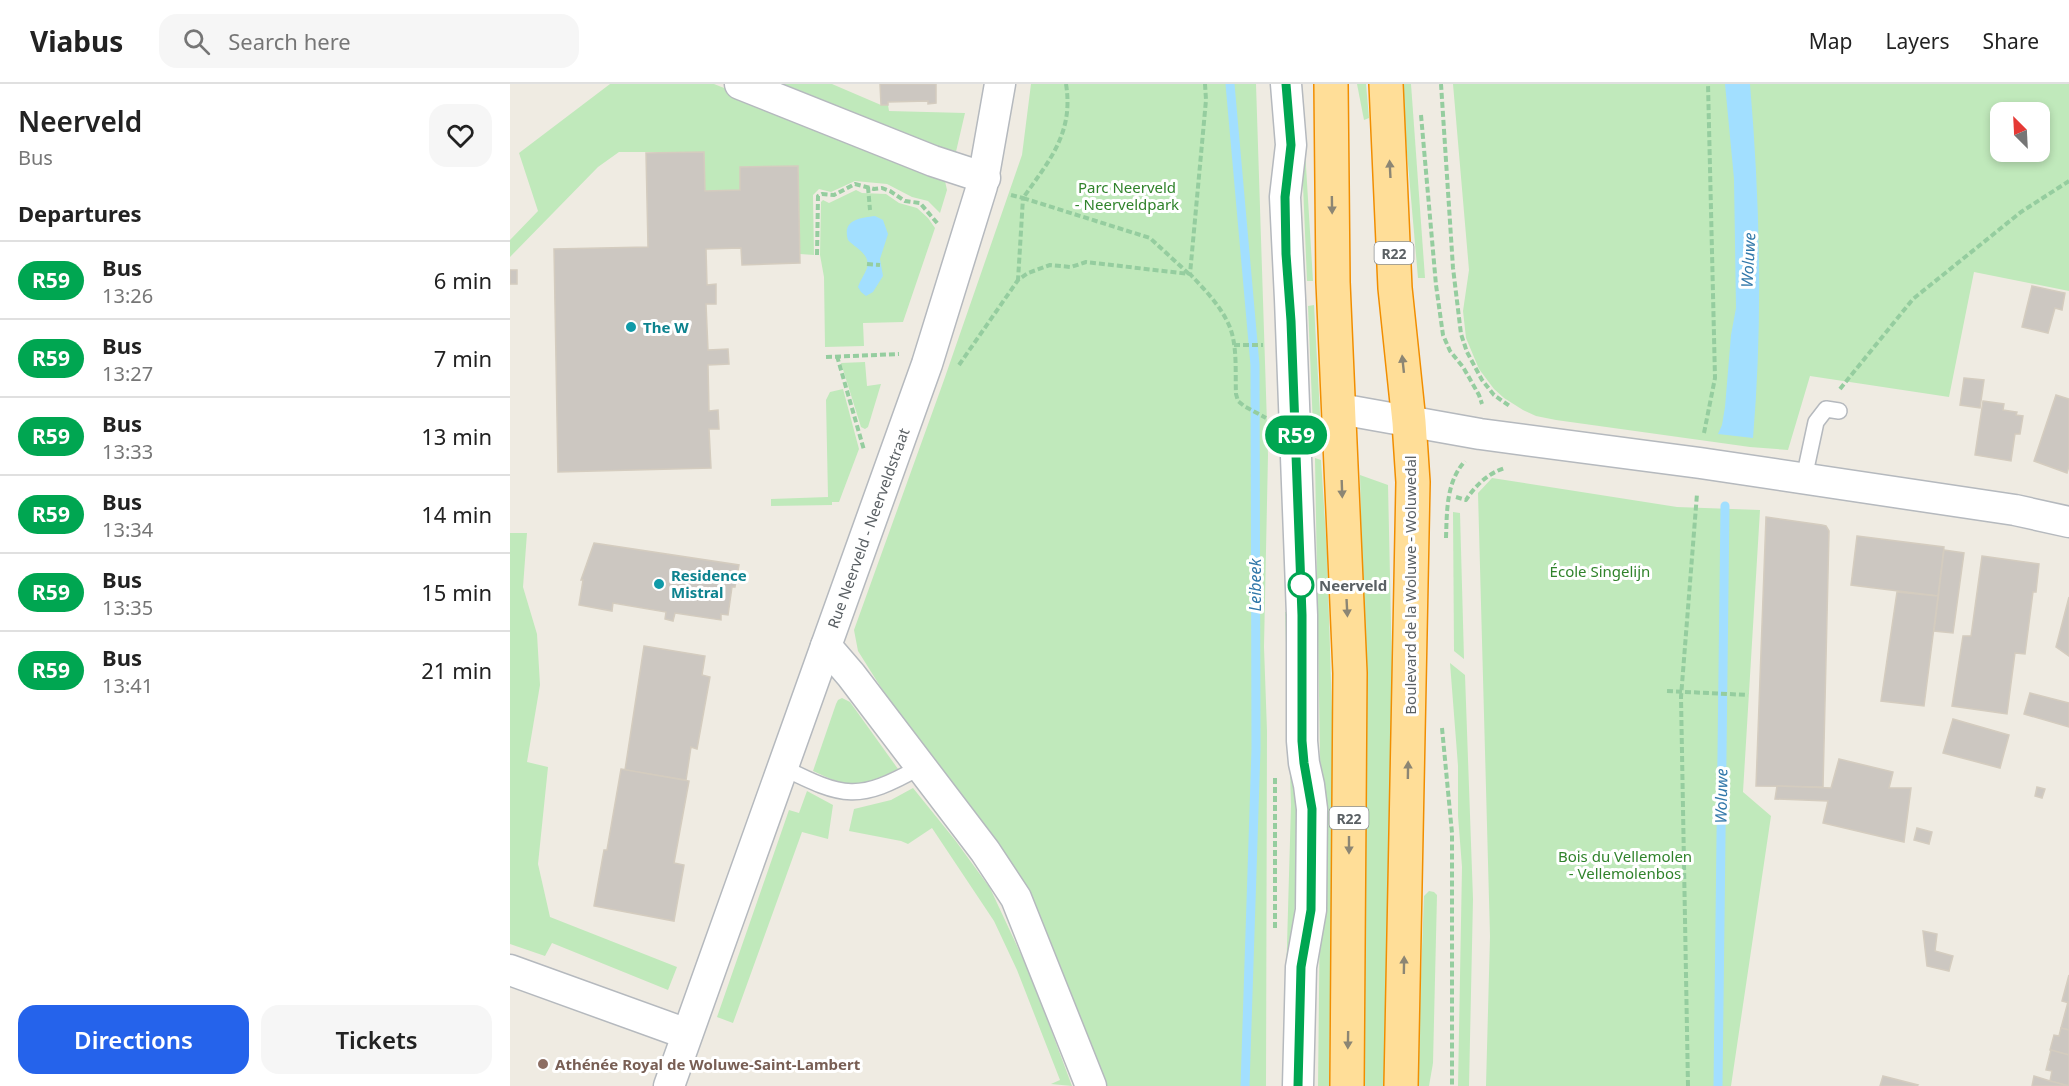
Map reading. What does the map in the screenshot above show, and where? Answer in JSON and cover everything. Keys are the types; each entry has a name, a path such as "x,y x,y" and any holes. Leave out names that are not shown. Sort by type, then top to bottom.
{"highway":[{"name":"R22","path":"1331,84 1333,282 1350,673 1347,1086"},
{"name":"Boulevard de la Woluwe - Woluwedal","path":"1386,84 1395,288 1413,482 1401,1086"}],"street":[{"path":"740,84 933,161 984,178"},
{"name":"Rue Neerveld - Neerveldstraat","path":"1000,84 984,178 927,364 826,646 851,675 985,852 1016,898 1091,1086"},
{"path":"1286,84 1291,145 1285,197 1286,243 1302,615 1302,741 1312,809 1311,910 1301,967 1298,1086"},
{"path":"1340,409 1479,434 1700,463 2016,510 2069,522"},
{"path":"669,1086 826,646"},
{"path":"510,970 687,1034"}],"lane":[{"path":"1804,478 1816,422 1826,409 1839,411"},
{"path":"782,767 837,791 858,793 899,780 920,767"}],"path":[{"path":"1018,280 1023,198 1049,162 1062,138 1068,98 1066,84"},
{"path":"1190,274 1206,100 1205,84"},
{"path":"1441,84 1453,268 1461,334 1467,352 1482,380 1494,394 1515,410"},
{"path":"1702,441 1715,378 1708,84"},
{"path":"1420,108 1436,285 1443,335 1450,351 1463,367 1479,395 1484,410 1472,454 1456,471 1448,494 1445,546"},
{"path":"1846,381 1913,299 2021,212 2069,181"},
{"path":"817,255 818,196 834,195 855,184 890,191 905,201 920,203 943,230"},
{"path":"868,187 870,210"},
{"path":"1023,198 1150,238 1211,296 1229,324 1234,345 1238,401 1272,420"},
{"path":"952,368 962,362 1018,280 1028,273 1050,265 1071,267 1086,262 1190,274"},
{"path":"867,264 880,265"},
{"path":"1234,345 1264,345"},
{"path":"826,357 899,354"},
{"path":"837,356 865,451"},
{"path":"1456,497 1466,500 1485,479 1512,466"},
{"path":"1688,1086 1681,697 1698,494"},
{"path":"1667,691 1748,695"},
{"path":"1442,728 1452,833 1452,1086"}],"green space":[{"path":"610,84 714,84 813,123 945,181 947,190 940,213 928,201 912,197 887,184 855,181 831,192 819,189 813,195 814,255 800,254 798,166 740,167 740,190 705,191 703,152 619,152 598,167 510,257 510,240 538,211 519,153"},
{"path":"776,84 832,84 881,105 888,105 889,111 965,113 955,156"},
{"name":"Parc Neerveld - Neerveldpark","path":"1031,84 1256,84 1268,455 1264,647 1267,731 1266,1086 1106,1086 1016,878 880,686 858,651 854,630 1022,155"},
{"path":"1295,84 1301,84 1313,281 1307,281 1302,161"},
{"path":"1357,84 1366,84 1369,118 1364,120"},
{"path":"1401,84 1411,84 1425,278 1418,278"},
{"path":"1453,84 2069,84 2069,291 1974,272 1949,397 1810,376 1788,450 1750,447 1556,420 1536,416 1523,410 1494,389 1479,369 1466,338 1463,311 1469,270"},
{"path":"856,190 862,193 886,194 899,203 917,208 935,228 903,322 863,323 864,346 825,347 824,277 820,255 821,202 823,200 829,203"},
{"path":"1314,305 1321,431 1313,427 1308,306"},
{"path":"865,362 867,386 881,384 868,427 865,429 861,427 841,363"},
{"path":"843,389 859,449 839,502 832,502 832,505 771,506 771,499 828,497 826,400 830,392"},
{"path":"1315,458 1321,460 1327,553 1333,745 1329,1086 1318,1086 1321,812"},
{"path":"1360,475 1388,485 1395,806 1389,1086 1363,1086 1367,765"},
{"name":"Bois du Vellemolen - Vellemolenbos","path":"1492,478 1677,507 1760,510 1743,792 1771,816 1731,1086 1486,1086 1490,936 1478,493"},
{"path":"1453,512 1460,513 1464,659 1454,651"},
{"path":"510,533 527,533 523,587 537,634 540,685 527,762 548,767 538,864 550,917 677,967 668,990 552,943 545,956 510,944"},
{"path":"1285,612 1292,612 1297,804 1291,1086 1283,1086 1291,805"},
{"path":"1450,663 1465,675 1473,899 1469,1086 1458,1086 1462,867 1458,816 1458,766"},
{"path":"842,698 850,702 898,769 874,780 856,784 837,781 813,771 836,704"},
{"path":"913,788 990,888 1031,976 1072,1086 1051,1084 1060,1080 1017,970 994,921 932,828 908,844 849,831 854,809 891,800"},
{"path":"807,791 833,805 828,839 802,832 733,1023 717,1017 789,810 799,813"},
{"path":"1429,891 1437,895 1433,1063 1429,1086 1417,1086 1424,896"}],"water":[{"path":"1725,84 1750,84 1759,261 1758,350 1753,438 1718,434 1725,407 1731,335 1736,308 1734,179"},
{"path":"875,216 883,220 888,234 880,259 883,276 873,292 866,296 858,287 867,268 867,259 848,240 847,228 853,221"}],"building":[{"path":"880,84 936,84 936,103 928,104 928,101 888,102 888,105 881,105"},
{"name":"The W","path":"704,152 705,191 740,190 740,167 798,166 800,263 742,265 741,248 706,249 707,285 716,284 716,304 706,304 708,350 728,349 729,364 708,365 709,411 718,410 719,429 709,429 711,468 558,472 554,249 648,247 646,153"},
{"path":"510,270 517,270 517,284 510,284"},
{"path":"2032,286 2065,293 2062,310 2055,308 2048,333 2022,327"},
{"path":"1964,378 1984,380 1980,408 1960,405"},
{"path":"2056,395 2069,399 2069,466 2067,473 2034,461"},
{"path":"1983,401 2004,404 2003,410 2017,412 2016,415 2023,416 2020,434 2015,434 2011,461 1975,455"},
{"path":"1766,517 1822,525 1826,526 1829,531 1823,787 1756,786"},
{"path":"1857,536 1944,547 1938,596 1851,585"},
{"name":"Residence Mistral","path":"594,543 739,565 735,587 732,587 728,615 721,614 721,620 675,613 673,621 665,619 666,612 613,603 612,611 579,605 583,580 581,580"},
{"path":"1944,550 1964,553 1953,633 1934,631"},
{"path":"1982,556 2039,564 2025,654 2015,653 2007,714 1952,706 1963,636 1971,636"},
{"path":"1897,592 1938,596 1924,706 1881,701"},
{"path":"2069,597 2069,656 2056,647"},
{"path":"644,646 705,656 702,675 710,677 697,749 691,747 686,780 625,770"},
{"path":"2030,693 2069,703 2069,727 2024,714"},
{"path":"1953,719 2009,735 2000,768 1943,753"},
{"path":"1839,759 1893,772 1889,788 1911,788 1904,842 1823,823 1828,801 1775,799 1777,786 1831,788"},
{"path":"621,769 689,781 674,863 684,865 674,921 594,906 604,850 607,850"},
{"path":"2037,787 2045,789 2042,798 2035,796"},
{"path":"1917,828 1932,832 1929,844 1914,840"},
{"path":"1923,931 1937,934 1935,951 1953,956 1949,971 1927,966"},
{"path":"2069,975 2069,1003 2062,1001"},
{"path":"2069,1003 2069,1030 2061,1028"},
{"path":"2061,1028 2069,1030 2069,1055 2050,1050 2054,1035 2059,1036"},
{"path":"2051,1050 2069,1055 2069,1086 2050,1081 2052,1071 2046,1070"},
{"path":"1883,1076 1918,1085 1880,1086"},
{"path":"2034,1076 2050,1081 2069,1086 2032,1086"}],"waterway":[{"name":"Leibeek","path":"1230,84 1255,365 1256,749 1245,1086"},
{"name":"Woluwe","path":"1718,1086 1725,506"}],"bus line":[{"name":"R59","path":"1286,84 1291,145 1285,197 1286,254 1296,432 1302,615 1302,741 1312,809 1311,910 1301,967 1298,1086"}],"place":[{"name":"The W","path":"631,327"},
{"name":"Residence Mistral","path":"659,584"},
{"name":"Neerveld","path":"1301,585"},
{"name":"Athénée Royal de Woluwe-Saint-Lambert","path":"543,1064"}],"park label":[{"name":"École Singelijn","path":"1600,571"}]}
